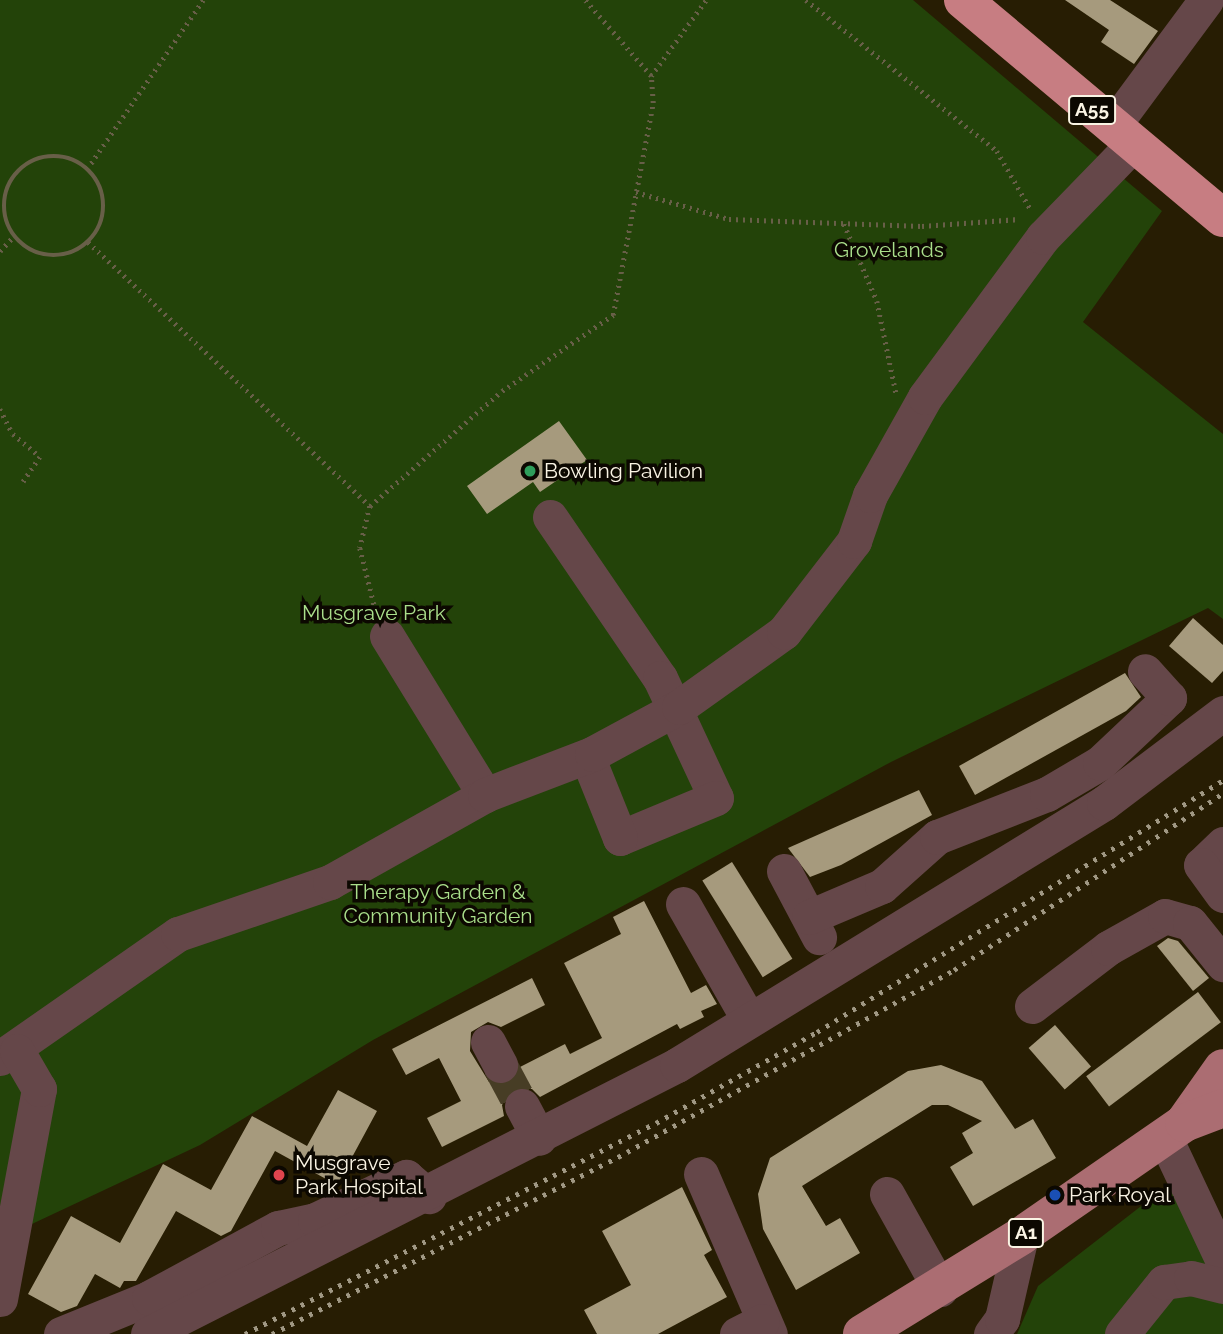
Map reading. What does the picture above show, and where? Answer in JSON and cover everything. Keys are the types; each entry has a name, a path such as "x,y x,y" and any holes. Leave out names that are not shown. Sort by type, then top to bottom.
{"highway":[{"name":"A55","path":"963,0 1223,218"}],"main road":[{"name":"A1","path":"1175,1131 1223,1068"},
{"name":"A1","path":"862,1334 903,1324 940,1289 1175,1131 1223,1108"}],"street":[{"path":"0,1299 39,1089 9,1054 178,934 330,882 485,794 587,756 671,711 784,632 855,541 870,495 910,424 1043,237 1069,213 1122,136 1206,0"},
{"path":"550,517 660,678 671,711 716,798 620,838 587,756"},
{"path":"387,636 439,729 485,794"},
{"path":"783,871 814,927 883,886 937,837 1047,794 1100,763 1169,698 1145,671"},
{"path":"148,1334 429,1196 539,1138 749,1020 1161,766 1223,713"},
{"path":"937,837 966,886"},
{"path":"1223,844 1201,865 1223,895"},
{"path":"684,904 749,1020"},
{"path":"1032,1006 1126,935 1165,916 1190,923 1223,964"},
{"path":"522,1107 539,1138"},
{"path":"1175,1131 1207,1227 1223,1261"},
{"path":"701,1174 756,1330"},
{"path":"61,1334 149,1298 278,1228 315,1220 406,1177 429,1196"},
{"path":"887,1194 940,1289"},
{"path":"1122,1334 1207,1227"},
{"path":"991,1334 1002,1319 1021,1236"},
{"path":"1164,1282 1191,1278 1223,1286"}],"path":[{"path":"87,169 203,0"},
{"path":"387,636 360,548 370,506 502,391 613,315 653,103 651,76 585,0"},
{"path":"651,76 706,0"},
{"path":"806,0 997,151 1033,214"},
{"path":"54,156 87,169 104,205 88,242 56,256 40,254 14,236 4,206 13,177 24,165 54,156"},
{"path":"636,192 729,219 922,226 1019,220 1033,214 1069,213"},
{"path":"844,224 877,302 900,415 910,424"},
{"path":"0,251 14,236"},
{"path":"88,242 370,506"},
{"path":"0,409 13,434 40,457 23,482"}],"green space":[{"name":"Musgrave Park","path":"0,0 913,0 1162,211 1083,322 1223,434 1223,619 1208,608 891,762 373,1040 200,1145 0,1239"},
{"path":"1176,1179 1223,1277 1223,1334 1017,1334 1038,1286"}],"building":[{"path":"1065,0 1110,0 1158,31 1134,64 1101,42 1109,30"},
{"name":"Bowling Pavilion","path":"559,421 587,460 540,492 533,482 487,514 467,486"},
{"path":"1193,618 1223,645 1223,671 1212,683 1169,646"},
{"path":"1125,673 1141,697 1126,711 975,795 959,766"},
{"path":"919,790 932,815 841,865 810,877 788,848"},
{"path":"732,862 792,959 763,977 702,881"},
{"path":"644,901 691,993 706,985 717,1004 701,1011 704,1017 680,1029 677,1024 540,1097 532,1089 512,1089 502,1105 504,1116 442,1147 427,1118 461,1101 439,1058 406,1075 392,1049 532,978 545,1005 501,1027 488,1022 471,1032 470,1051 489,1082 509,1083 520,1067 565,1044 570,1054 602,1038 564,963 621,934 613,917"},
{"path":"1168,938 1178,941 1209,978 1193,991 1157,946"},
{"path":"1198,992 1221,1022 1109,1107 1086,1076"},
{"path":"1055,1025 1091,1067 1065,1089 1029,1048"},
{"path":"941,1065 982,1081 1015,1129 1033,1119 1056,1158 973,1206 950,1167 973,1153 962,1133 982,1121 948,1105 932,1105 802,1186 826,1226 840,1218 860,1253 796,1290 763,1229 758,1194 770,1158 908,1071"},
{"path":"338,1090 377,1111 337,1185 275,1151 231,1231 221,1236 176,1211 136,1281 124,1281 120,1288 95,1274 77,1306 61,1312 28,1294 71,1216 120,1243 163,1164 211,1190 252,1116 307,1146"},
{"path":"682,1187 712,1250 704,1255 727,1297 658,1334 597,1334 584,1310 631,1285 602,1231"}],"tunnel":[{"path":"500,1065 522,1106"}],"railway":[{"path":"245,1334 656,1123 817,1032 1223,780"},
{"path":"272,1334 627,1152 954,970 1223,793"}],"place":[{"name":"Bowling Pavilion","path":"530,471"},
{"name":"Musgrave Park Hospital","path":"279,1175"},
{"name":"Park Royal","path":"1055,1195"}],"park label":[{"name":"Grovelands","path":"889,250"},
{"name":"Therapy Garden & Community Garden","path":"438,904"}]}
